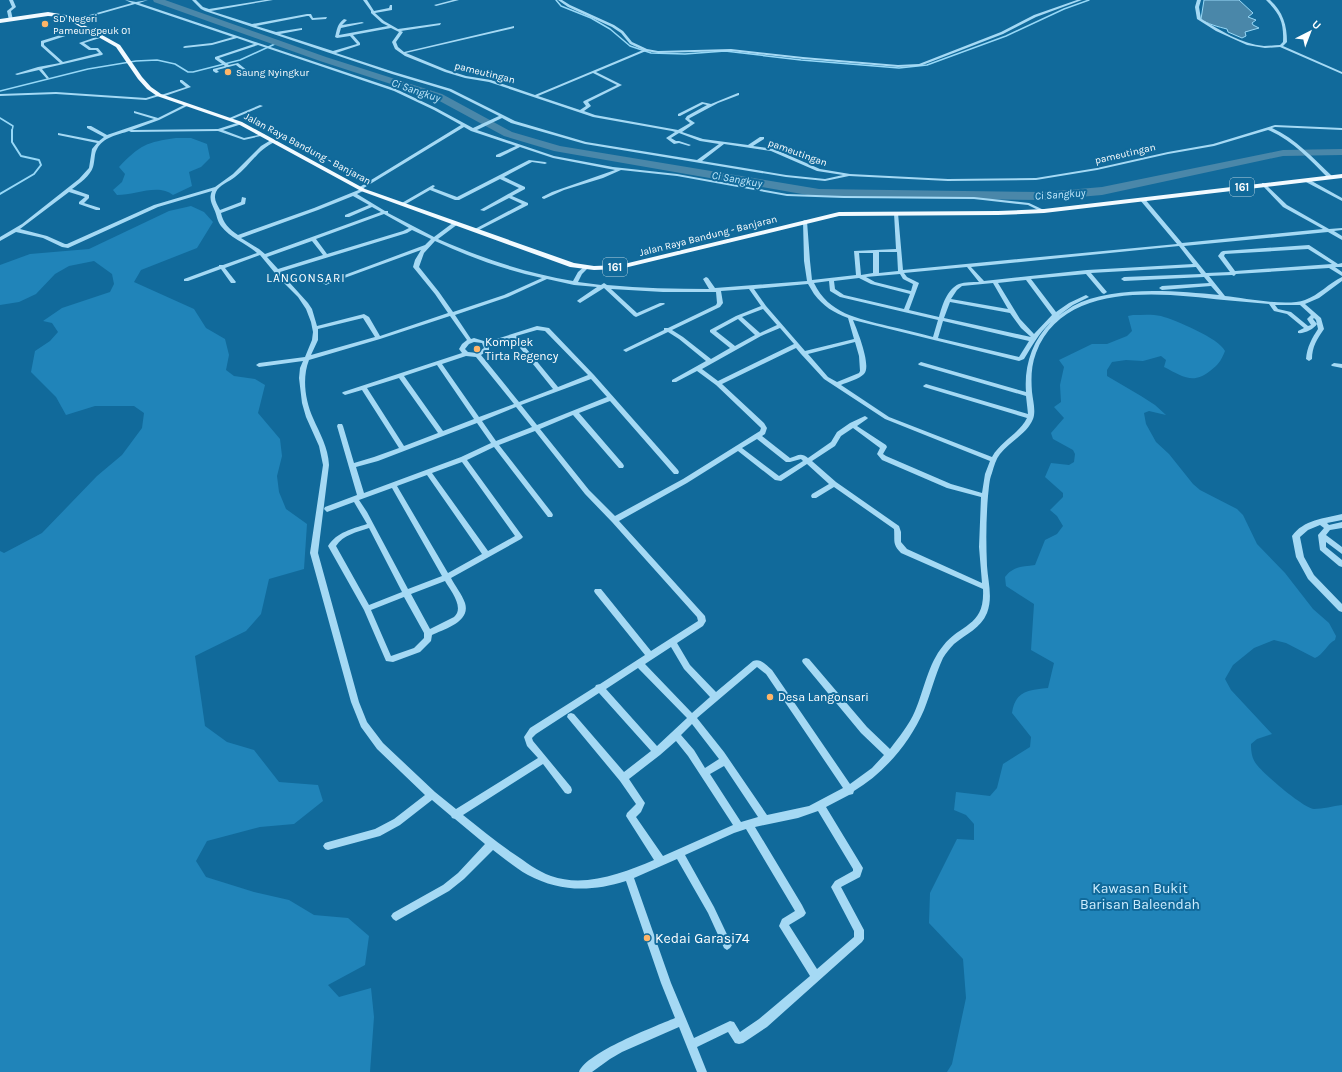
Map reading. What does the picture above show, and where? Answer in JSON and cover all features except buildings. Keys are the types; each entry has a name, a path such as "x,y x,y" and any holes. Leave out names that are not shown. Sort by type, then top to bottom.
{"main road":[{"name":"Jalan Raya Bandung - Banjaran","path":"0,21 44,14 57,14 74,20 118,46 149,88 160,95 240,123 361,189 545,256 586,267 620,267 839,214 1004,212 1044,210 1342,176"}],"street":[{"path":"11,0 14,7 9,11 11,20"},
{"path":"127,0 402,92 474,130 553,158 620,169 676,175 787,195 974,198 1029,204 1044,210"},
{"path":"74,20 138,3 144,0"},
{"path":"194,0 199,6 206,10 394,73 450,90 500,118 584,143 697,162 825,180 850,175"},
{"path":"206,10 255,1 271,0"},
{"path":"364,0 372,12 383,22 399,30 440,24"},
{"path":"436,5 457,0"},
{"path":"560,0 569,6 613,26 622,32 631,43 644,50 658,52 731,50 873,65 920,65 1002,33 1035,16 1080,0"},
{"path":"1199,0 1197,7 1199,19 1217,30 1254,46 1281,46 1342,73"},
{"path":"1268,0 1275,5 1283,18 1285,42 1281,46"},
{"path":"228,2 231,6"},
{"path":"372,12 391,9 390,6"},
{"path":"253,25 307,15 310,15 311,19 326,18"},
{"path":"345,20 339,27 337,37 391,27"},
{"path":"339,27 362,23"},
{"path":"399,30 401,32 394,42 394,45 403,53 512,27"},
{"path":"61,62 42,45 42,42 88,28"},
{"path":"276,33 301,29"},
{"path":"334,52 359,44 351,35"},
{"path":"17,74 61,62 101,54 97,49 90,49 81,42 102,36"},
{"path":"185,47 212,44 236,37"},
{"path":"227,65 216,58 257,44"},
{"path":"537,95 644,50"},
{"name":"pameutingan","path":"403,53 458,75 490,81 537,95 594,116 678,131 694,138 722,144 750,146 772,150 820,170 850,175 948,180 1036,179 1097,169 1163,154 1214,145 1267,128 1284,126 1342,129"},
{"path":"217,72 214,70 227,65 236,64 240,65 245,72 248,73"},
{"path":"39,68 47,78"},
{"path":"581,111 589,106 584,102 620,85 593,72"},
{"path":"0,95 56,93 146,99 189,87 181,81"},
{"path":"689,145 679,142 676,143 668,139 678,131 693,123 687,119 688,117 711,105 738,94"},
{"path":"679,115 703,103 711,105"},
{"path":"0,239 16,230 81,180 91,168 94,149 100,142 107,137 158,119 187,105"},
{"path":"229,119 261,106"},
{"path":"135,112 158,119"},
{"path":"474,130 500,118"},
{"path":"123,132 219,130 240,123"},
{"path":"238,237 353,194 464,125"},
{"path":"89,127 107,137"},
{"path":"1267,128 1275,130 1298,147 1330,177"},
{"path":"219,130 244,139 263,135"},
{"path":"60,134 100,142"},
{"path":"750,146 762,138"},
{"path":"16,230 45,237 64,246 68,246 156,206 217,188 248,164 261,147 273,141"},
{"path":"697,162 722,144"},
{"path":"498,156 519,146"},
{"path":"430,188 457,199 530,161 545,163"},
{"path":"544,198 565,188 599,176 606,176 620,169"},
{"path":"482,210 523,188 501,177"},
{"path":"1306,180 1342,200"},
{"path":"1264,184 1279,201 1342,238"},
{"path":"402,204 435,185"},
{"path":"217,188 214,192 212,200 220,220 226,228 263,254 308,308 315,328 315,341 302,376 303,391 308,415 322,444 326,458 325,480 314,553 354,702 364,724 380,746 455,815 492,844 540,877 566,886 581,886 629,877 679,853 744,826 807,811 850,791 878,769 911,726 923,704 935,667 945,648 952,640 967,632 980,621 986,606 984,568 985,496 988,476 993,460 998,453 1026,425 1031,417 1032,408 1027,374 1029,365 1041,339 1057,319 1083,304 1100,297 1147,293 1170,292 1271,303 1301,303 1313,298 1342,279"},
{"path":"69,190 87,196 87,198 81,203 98,209"},
{"path":"353,194 434,240 502,266 574,283 662,290 716,290 750,287 1342,229"},
{"path":"475,230 526,204 510,196"},
{"path":"218,212 243,203 244,198"},
{"path":"1142,199 1182,245 1180,244 1224,298"},
{"path":"347,216 373,205"},
{"path":"186,280 221,266 313,239 386,212"},
{"path":"896,213 901,272 904,278 916,283 906,311"},
{"path":"805,221 810,281 817,294 837,312 850,319 1019,359 1022,358 1033,338 1055,315 1076,302 1104,292 1212,284"},
{"path":"456,223 427,246 417,261 416,268 452,314 470,341"},
{"path":"276,271 405,232 413,228"},
{"path":"313,239 326,256"},
{"path":"326,283 427,246"},
{"path":"1234,274 1221,256 1223,253 1309,247 1340,266"},
{"path":"859,276 856,252 900,250"},
{"path":"876,251 876,275"},
{"path":"968,265 967,264 971,270 976,272 982,282"},
{"path":"935,339 949,300 956,288 961,285 1087,272 1197,265"},
{"path":"221,266 233,282"},
{"path":"1124,279 1234,274 1340,266"},
{"path":"574,283 586,267"},
{"path":"1331,267 1342,274"},
{"path":"1087,272 1104,292"},
{"path":"859,276 874,283 913,292"},
{"path":"259,365 308,358 378,338 506,296 548,277 550,278"},
{"path":"1027,278 1055,315"},
{"path":"626,350 666,329 720,304 716,290 706,279"},
{"path":"831,279 832,290 837,294 906,311 1033,338"},
{"path":"994,281 1013,312 1033,338"},
{"path":"580,301 604,286"},
{"path":"604,286 636,315 662,304"},
{"path":"750,287 764,307 824,377 887,418 993,460"},
{"path":"949,300 1013,312"},
{"path":"1271,303 1276,310 1290,313 1307,328"},
{"path":"1301,303 1319,319 1321,329 1312,343 1309,352 1309,359"},
{"path":"734,348 712,331 764,307"},
{"path":"1300,332 1314,324 1310,319 1314,314"},
{"path":"315,328 364,316 367,318 378,338"},
{"path":"738,318 760,335"},
{"path":"836,385 861,374 863,371 862,356 850,319"},
{"path":"674,380 710,360 780,326"},
{"path":"466,354 462,349 463,346 470,341 478,340 486,344 537,328 547,329 592,376 676,472"},
{"path":"666,329 681,338 710,360"},
{"path":"513,336 556,389"},
{"path":"803,353 856,340"},
{"path":"344,393 466,354 478,355 487,349 486,344"},
{"path":"718,384 797,345"},
{"path":"478,355 587,492 701,616 702,621 700,624 529,734 528,737 530,743 568,790"},
{"path":"438,363 495,444 550,515"},
{"path":"921,364 1029,395"},
{"path":"1334,365 1342,366"},
{"path":"614,520 758,436 764,430 762,425 718,384 697,368"},
{"path":"400,376 441,433"},
{"path":"352,466 592,376"},
{"path":"926,386 1031,417"},
{"path":"363,387 402,448"},
{"path":"327,508 463,459 495,444 611,398"},
{"path":"575,412 621,466"},
{"path":"738,448 779,479 784,478 833,444 839,434 864,418"},
{"path":"852,425 884,447 880,454 884,458 950,486 985,496"},
{"path":"340,426 352,466 358,498 370,525 428,633 428,639 417,650 393,659 389,658 367,609 332,546 334,541 341,536 370,525"},
{"path":"758,436 788,460 801,456 834,484 897,528 898,533 896,540 898,547 986,588"},
{"path":"367,609 446,577 519,537 463,459"},
{"path":"428,472 486,555"},
{"path":"394,484 462,604 461,615 453,622 428,633"},
{"path":"814,496 834,484"},
{"path":"1342,517 1321,522 1302,530 1296,536 1300,557 1311,577 1342,608"},
{"path":"1321,522 1328,528"},
{"path":"1321,535 1328,528 1342,525"},
{"path":"1321,535 1342,551"},
{"path":"1321,535 1323,548 1342,564"},
{"path":"598,591 650,656"},
{"path":"672,642 687,667 716,698"},
{"path":"806,661 864,730 890,755"},
{"path":"639,663 692,718 765,820"},
{"path":"623,778 657,752 692,718 756,663 760,664 769,672 850,791"},
{"path":"600,688 657,752"},
{"path":"571,717 623,778 641,803 631,814 631,818 661,862"},
{"path":"676,735 744,826 800,908 801,912 785,922 784,926 816,977"},
{"path":"455,815 544,759"},
{"path":"704,774 724,761"},
{"path":"328,846 377,833 397,822 432,795"},
{"path":"691,1045 730,1026 739,1039 763,1023 859,939 860,934 836,887 838,884 857,874 858,868 820,805"},
{"path":"396,916 446,888 461,876 492,844"},
{"path":"679,853 711,910 727,945"},
{"path":"629,877 681,1021 702,1072"},
{"path":"584,1072 604,1056 618,1048 681,1021"}],"green space":[{"path":"176,138 191,138 207,144 210,158 201,167 189,172 192,186 173,195 161,190 146,190 117,195 113,190 122,182 125,174 119,167 126,160 144,146 158,141"},
{"path":"191,206 204,212 213,222 197,248 141,270 134,282 194,309 206,328 225,339 229,355 226,370 234,376 255,379 265,385 258,413 280,439 282,456 277,476 279,492 286,509 307,524 304,569 269,579 261,614 246,631 195,656 205,726 227,742 254,750 279,782 318,785 323,801 294,824 260,827 207,841 196,861 206,877 254,892 289,900 314,915 348,918 369,936 365,965 328,985 339,997 371,988 374,1017 370,1072 0,1072 0,551 4,553 42,533 97,476 122,455 142,428 144,413 134,406 95,406 66,415 56,397 31,372 35,351 50,341 58,332 52,323 43,321 62,308 110,292 114,284 112,274 94,261 69,266 55,274 36,294 19,302 0,305 0,265 30,254 89,249 169,211"},
{"name":"Kawasan Bukit Barisan Baleendah","path":"1158,315 1176,321 1206,335 1221,346 1225,351 1221,360 1215,367 1198,378 1187,378 1164,367 1166,360 1161,356 1143,361 1126,360 1112,362 1107,370 1107,376 1155,405 1166,415 1149,411 1144,413 1146,424 1156,442 1169,454 1193,484 1200,490 1237,509 1243,515 1257,544 1285,573 1313,609 1329,623 1336,636 1335,640 1318,657 1315,658 1286,643 1274,640 1254,648 1233,665 1225,679 1231,690 1272,734 1257,739 1251,744 1255,763 1275,783 1301,803 1309,807 1317,809 1342,805 1342,1072 947,1072 952,1064 966,998 963,959 929,923 930,893 957,839 974,840 974,824 966,815 954,810 956,792 990,796 997,788 1003,764 1030,747 1031,737 1012,713 1014,706 1019,696 1024,693 1048,688 1054,663 1031,650 1034,604 1006,586 1005,577 1008,573 1015,569 1035,565 1045,540 1057,534 1063,526 1057,516 1050,510 1063,497 1063,493 1045,477 1051,463 1069,465 1074,462 1075,454 1073,450 1053,439 1051,433 1064,418 1054,407 1061,402 1060,385 1064,367 1059,360 1092,344 1107,344 1127,336 1132,331 1128,316"}],"shaded area":[{"path":"1204,0 1239,0 1253,13 1248,17 1256,20 1252,23 1259,28 1245,32 1246,36 1242,38 1228,32 1227,29 1206,22 1201,19"}],"waterway":[{"name":"Ci Sangkuy","path":"157,0 323,59 438,96 508,134 558,149 819,193 1044,196 1102,191 1283,153 1342,152"},
{"path":"556,0 561,6 591,18 610,29 630,46 651,53 685,54 725,51 801,60 899,68 927,65 1006,36 1064,9 1089,0"},
{"path":"0,91 88,69 136,61 157,60 175,64 188,72 193,72 240,60 277,43"},
{"path":"0,118 13,126 12,131"},
{"path":"0,194 34,174 41,165 39,160 21,156 12,142 12,131"}],"place":[{"name":"SD Negeri Pameungpeuk 01","path":"45,24"},
{"name":"Saung Nyingkur","path":"228,72"},
{"name":"Komplek Tirta Regency","path":"477,349"},
{"name":"Desa Langonsari","path":"770,697"},
{"name":"Kedai Garasi74","path":"647,938"}],"district":[{"name":"LANGONSARI","path":"306,278"}]}
